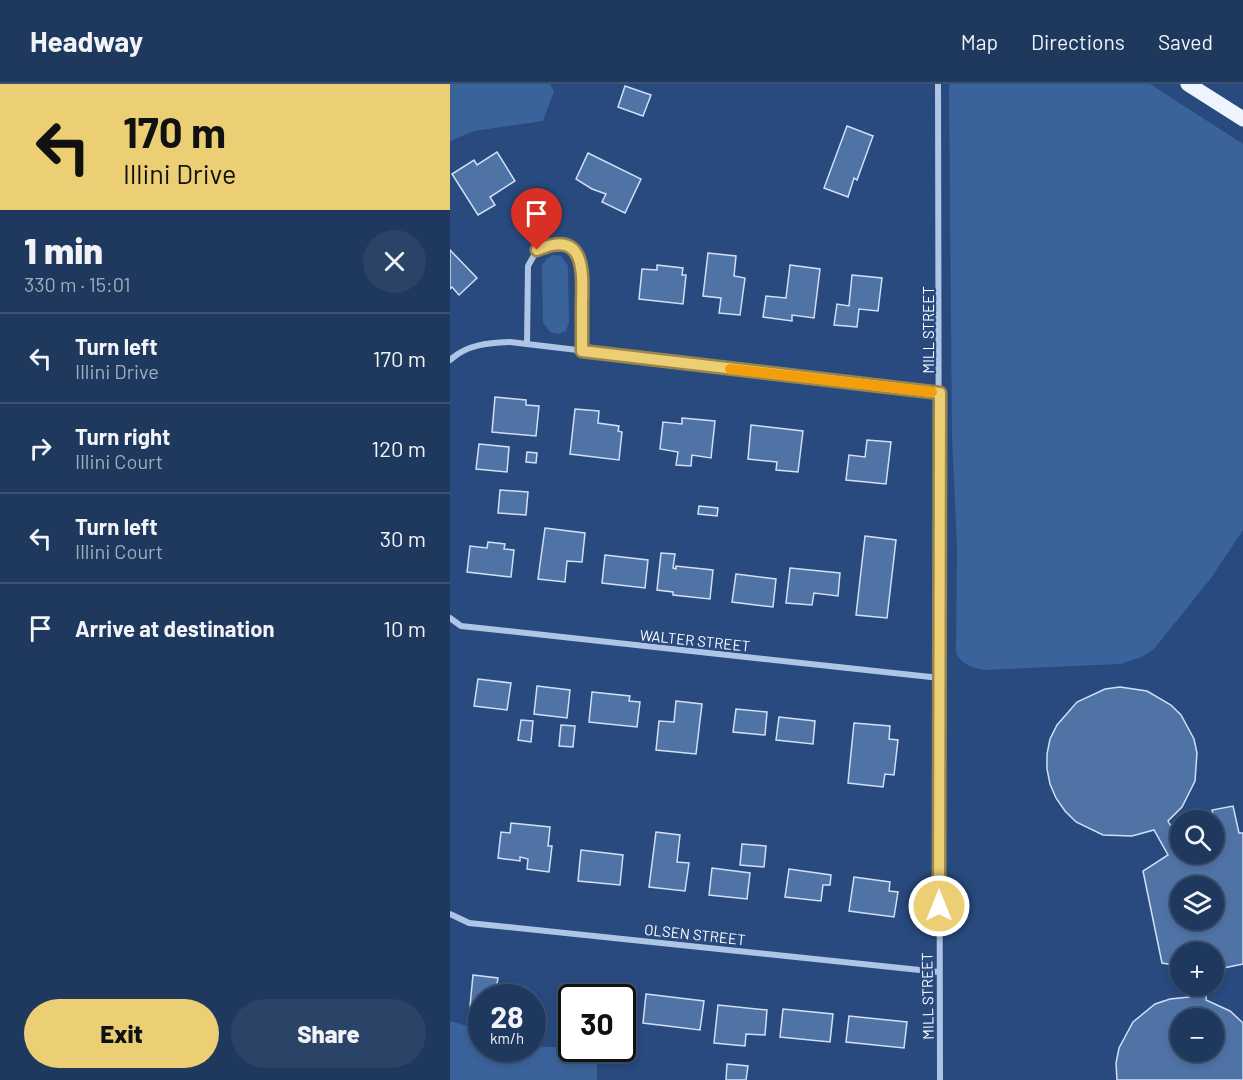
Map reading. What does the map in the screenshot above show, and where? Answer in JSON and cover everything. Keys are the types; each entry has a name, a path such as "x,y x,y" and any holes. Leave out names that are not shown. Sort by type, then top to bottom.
{"main road":[{"path":"1188,84 1243,119"}],"street":[{"name":"MILL STREET","path":"938,84 940,1080"},
{"path":"527,344 528,266 537,250 551,244 566,245 577,253 583,269 582,351"},
{"path":"450,360 468,348 486,343 510,342 940,393"},
{"name":"WALTER STREET","path":"450,618 461,626 940,678"},
{"name":"OLSEN STREET","path":"450,914 469,923 939,972"}],"shaded area":[{"path":"450,84 550,84 554,91 543,121 474,131 450,141"},
{"path":"949,84 1150,84 1243,144 1243,530 1211,578 1154,649 1142,657 1120,664 984,670 964,663 956,653 957,549 952,435"},
{"path":"553,255 561,256 568,266 569,322 566,331 558,334 550,332 543,322 542,266 546,259"},
{"path":"450,1021 468,1026 468,1062 546,1062 546,1047 558,1047 558,1062 597,1063 597,1080 450,1080"}],"building":[{"path":"625,86 651,95 643,116 618,107"},
{"path":"847,126 873,136 857,180 854,178 848,197 824,188"},
{"path":"497,152 515,181 490,197 495,205 478,215 452,174 474,160 477,165"},
{"path":"588,153 641,179 625,213 602,202 606,194 576,179"},
{"path":"450,250 477,278 459,295 452,287 450,289"},
{"path":"708,253 736,256 734,276 745,278 740,315 719,313 721,298 703,296"},
{"path":"657,265 683,268 682,275 686,275 683,304 639,299 642,269 657,270"},
{"path":"790,265 820,269 814,318 792,315 792,321 763,317 766,296 786,298"},
{"path":"852,275 882,278 878,311 859,309 857,327 834,325 837,304 849,306"},
{"path":"495,397 526,400 526,405 539,406 536,436 492,432"},
{"path":"575,409 599,411 598,423 619,426 618,431 622,432 619,460 570,454"},
{"path":"682,418 715,421 711,458 692,455 691,466 676,465 678,452 660,449 663,422 682,424"},
{"path":"751,425 803,431 798,472 776,470 777,462 748,459"},
{"path":"867,440 891,442 886,484 846,480 849,455 865,457"},
{"path":"479,444 509,447 507,472 476,469"},
{"path":"527,452 537,453 536,463 526,462"},
{"path":"500,490 528,492 526,515 498,513"},
{"path":"699,506 718,508 717,516 698,514"},
{"path":"545,528 585,533 582,562 567,561 565,582 538,579"},
{"path":"865,536 896,540 887,618 856,615"},
{"path":"488,542 505,544 504,549 514,550 511,577 467,572 470,546 487,548"},
{"path":"661,553 675,554 673,568 676,569 676,566 713,570 710,599 673,595 673,592 657,590"},
{"path":"605,555 648,560 645,588 602,583"},
{"path":"790,568 840,573 838,596 814,593 812,605 786,603"},
{"path":"736,574 776,579 773,607 732,602"},
{"path":"478,679 511,683 507,710 474,706"},
{"path":"537,686 570,690 567,718 534,714"},
{"path":"1120,687 1147,691 1171,705 1181,715 1194,739 1197,753 1195,781 1182,807 1179,810 1170,810 1168,821 1170,824 1170,864 1224,864 1224,810 1212,810 1233,806 1239,833 1243,833 1243,964 1224,968 1224,942 1170,942 1170,964 1162,963 1143,871 1168,855 1154,830 1132,836 1103,835 1076,822 1056,798 1047,769 1050,739 1057,725 1077,702 1105,689"},
{"path":"592,692 630,696 629,701 640,702 637,727 589,722"},
{"path":"676,701 702,704 696,754 656,750 659,721 674,722"},
{"path":"736,709 767,712 765,735 733,732"},
{"path":"779,717 815,721 813,744 776,740"},
{"path":"521,720 533,721 531,742 518,740"},
{"path":"854,723 890,726 889,739 898,740 894,775 885,774 883,787 848,783"},
{"path":"561,725 575,726 573,747 559,746"},
{"path":"511,823 550,827 548,846 552,846 549,872 527,869 528,859 520,857 520,861 498,858 501,832 510,833"},
{"path":"656,832 680,835 677,862 689,863 685,891 649,887"},
{"path":"742,844 766,846 764,867 740,865"},
{"path":"581,850 623,855 620,885 578,881"},
{"path":"712,868 750,873 747,899 709,895"},
{"path":"789,869 831,875 830,885 823,885 821,901 785,897"},
{"path":"854,877 890,882 889,891 898,892 894,917 849,911"},
{"path":"473,975 498,978 497,984 472,984"},
{"path":"646,994 704,1001 700,1030 643,1023"},
{"path":"1206,996 1206,1000 1223,1008 1170,1008 1170,1062 1224,1062 1224,1008 1243,1023 1243,1080 1117,1080 1116,1063 1119,1048 1133,1022 1155,1004 1170,999"},
{"path":"718,1005 767,1010 765,1035 746,1034 745,1046 714,1043"},
{"path":"783,1009 833,1014 830,1042 780,1037"},
{"path":"849,1016 907,1022 904,1048 846,1042"},
{"path":"727,1064 748,1066 746,1080 726,1080"}],"slow traffic":[{"path":"730,369 932,392"}],"route":[{"path":"537,250 551,244 566,245 577,253 583,269 582,351 940,393 939,906"}]}
